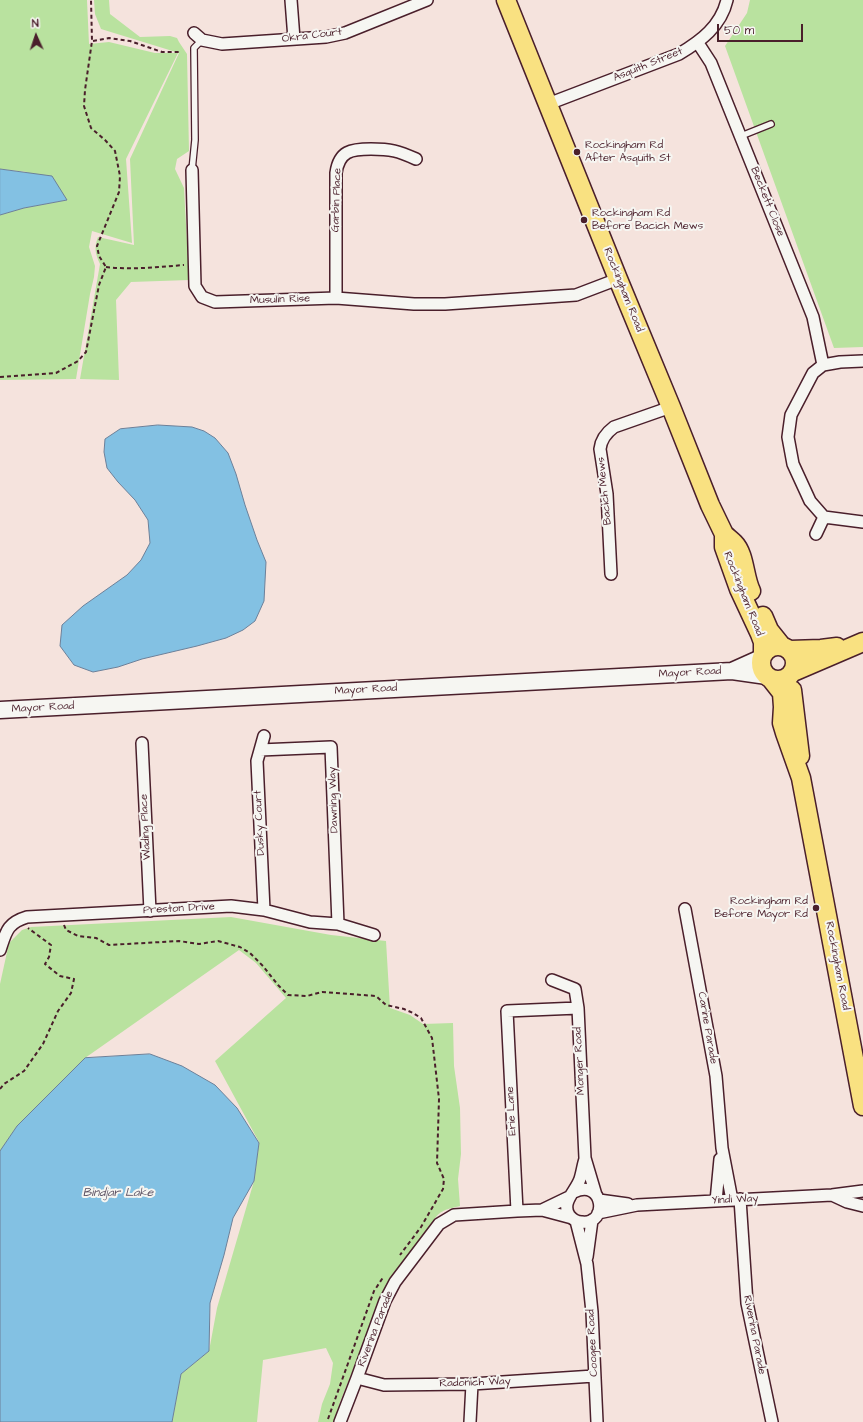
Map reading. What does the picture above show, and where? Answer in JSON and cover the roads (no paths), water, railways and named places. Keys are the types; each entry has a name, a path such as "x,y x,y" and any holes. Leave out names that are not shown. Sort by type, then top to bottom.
{"main road":[{"name":"Rockingham Road","path":"506,0 710,505 724,534 735,543 744,565 748,585 770,630 785,648"},
{"name":"Rockingham Road","path":"724,534 724,547 739,589 763,642 762,656"},
{"path":"860,643 783,679 769,677 761,668 762,656 771,647 821,649 860,643"},
{"path":"785,648 795,660 792,674"},
{"name":"Mayor Road","path":"732,671 762,656"},
{"name":"Mayor Road","path":"0,710 732,671 769,677"},
{"name":"Rockingham Road","path":"792,674 800,746 801,778"},
{"name":"Rockingham Road","path":"769,677 782,693 784,707 782,723 801,778 859,1066 862,1096"}],"street":[{"path":"291,0 294,39"},
{"name":"Okra Court","path":"198,37 222,44 326,37 345,33 427,0"},
{"name":"Asquith Street","path":"548,104 679,54 698,43 722,15 727,0"},
{"name":"Beckett Close","path":"698,43 711,63 813,317 823,365"},
{"name":"Garbin Place","path":"336,298 337,164 348,152 356,149 391,149 416,159"},
{"name":"Musulin Rise","path":"192,170 195,286 202,297 215,302 336,298 414,304 468,302 576,295 618,279"},
{"path":"863,361 840,362 823,365 813,373 791,415 788,437 793,464 810,501 824,518 863,522"},
{"name":"Bacich Mews","path":"611,574 607,494 600,449 601,442 608,432 614,427 671,407"},
{"path":"816,534 824,518"},
{"name":"Dusky Court","path":"264,736 257,761 264,910"},
{"name":"Wading Place","path":"142,743 150,911"},
{"name":"Dawning Way","path":"260,750 331,747 338,924"},
{"name":"Preston Drive","path":"0,950 6,931 18,920 27,917 231,906 264,910 310,922 338,924 374,935"},
{"name":"Carine Parade","path":"685,909 716,1076 722,1148 736,1200"},
{"name":"Monger Road","path":"552,980 575,989 578,1008 585,1158 598,1197"},
{"name":"Erie Lane","path":"518,1211 507,1012 578,1008"},
{"name":"Carine Parade","path":"716,1200 722,1148"},
{"name":"Monger Road","path":"571,1194 580,1179 585,1158"},
{"name":"Yindi Way","path":"542,1210 579,1189 591,1191 598,1197 637,1205"},
{"name":"Yindi Way","path":"439,1224 454,1215 542,1210 587,1222 595,1217 637,1205 832,1195 863,1191"},
{"path":"571,1194 567,1202 567,1209 574,1219"},
{"name":"Yindi Way","path":"832,1195 847,1202 863,1206"},
{"path":"595,1217 600,1206 598,1197"},
{"name":"Riverina Parade","path":"736,1200 746,1303 772,1422"},
{"name":"Coogee Road","path":"587,1264 595,1217"},
{"name":"Coogee Road","path":"574,1219 587,1264 592,1312 597,1422"},
{"name":"Riverina Parade","path":"340,1422 391,1288 439,1224"},
{"name":"Radonich Way","path":"357,1378 384,1386 472,1384 594,1376"},
{"path":"470,1422 472,1384"}],"lane":[{"name":"Musulin Rise","path":"192,170 195,140 194,48 198,37"},
{"path":"741,136 771,124"}],"water":[{"path":"0,169 52,176 67,200 24,208 0,215"},
{"path":"158,425 192,427 204,431 215,438 228,453 257,540 266,562 264,601 255,621 243,630 226,638 142,659 118,667 93,672 74,665 60,646 62,625 83,606 127,575 141,560 150,543 148,520 135,500 107,468 104,452 105,439 120,429"},
{"name":"Bindjar Lake","path":"150,1054 182,1066 215,1085 237,1108 259,1143 254,1181 233,1218 210,1303 209,1351 181,1374 172,1422 0,1422 0,1151 17,1126 85,1058"}],"place":[{"name":"Rockingham Rd After Asquith St","path":"577,152"},
{"name":"Rockingham Rd Before Bacich Mews","path":"584,220"},
{"name":"Rockingham Rd Before Mayor Rd","path":"816,908"}]}
